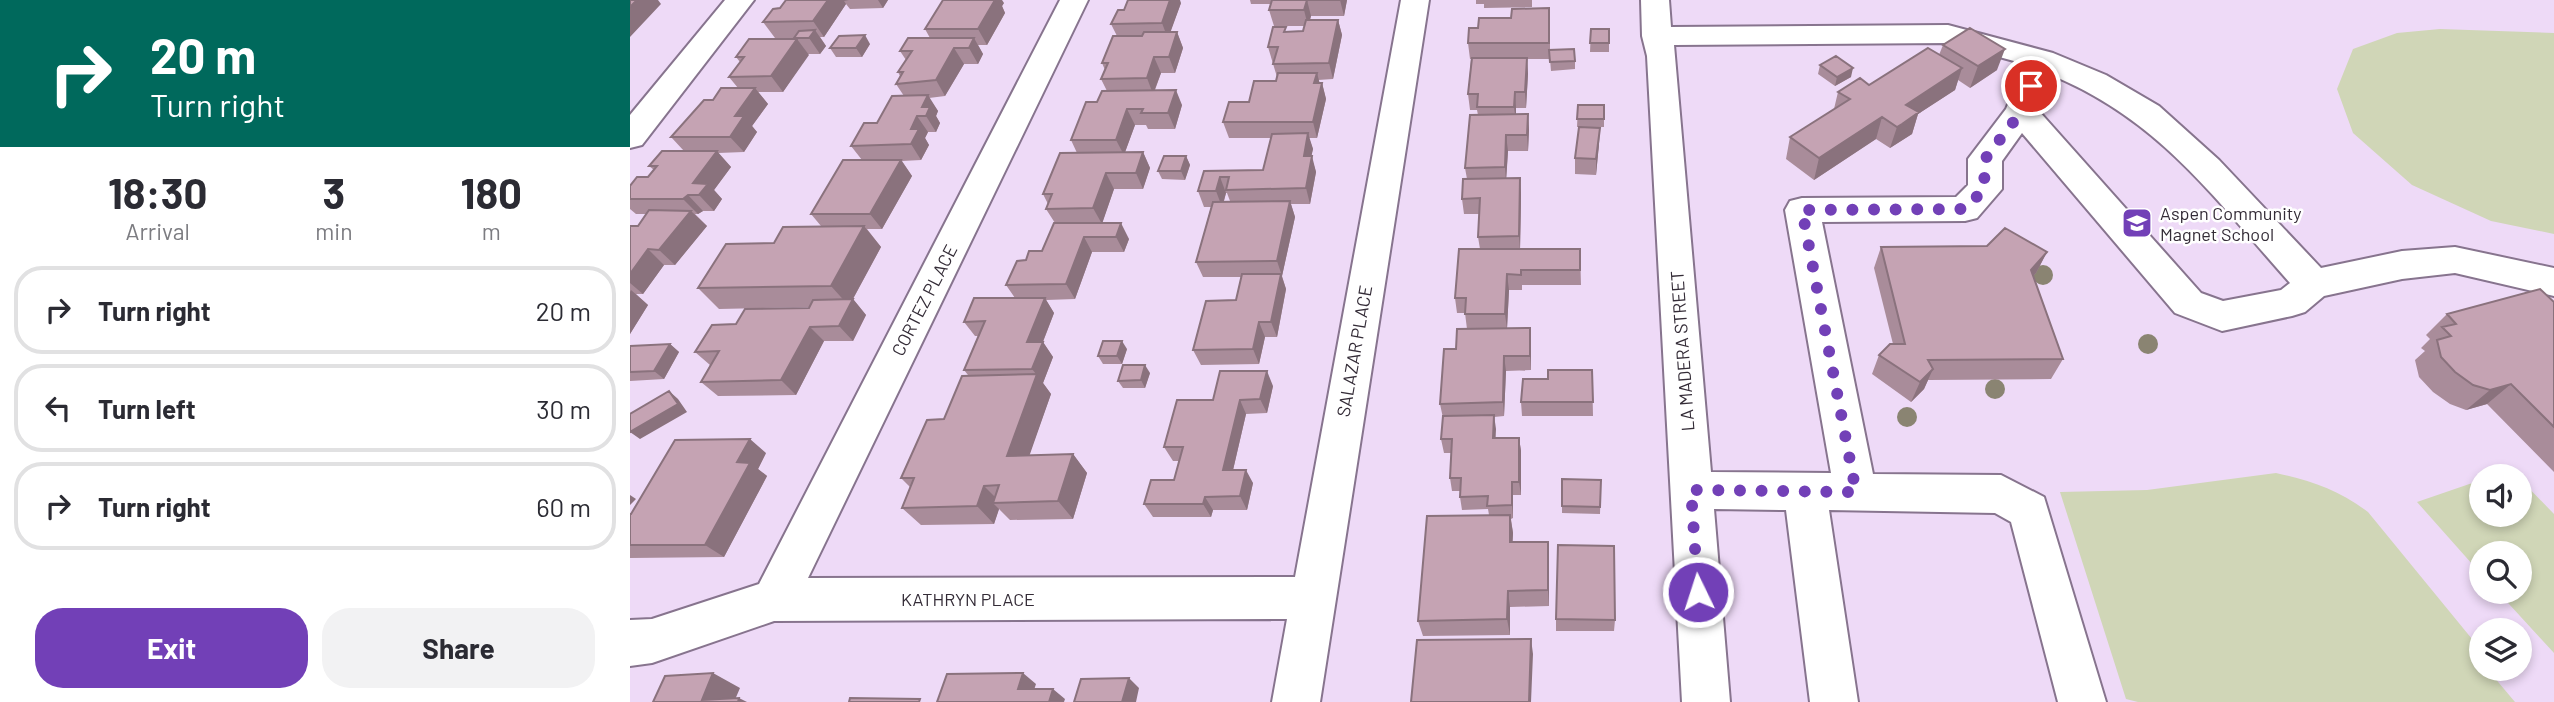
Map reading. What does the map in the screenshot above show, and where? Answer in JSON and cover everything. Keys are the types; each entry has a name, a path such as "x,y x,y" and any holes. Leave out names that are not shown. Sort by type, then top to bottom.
{"street":[{"path":"630,136 740,0"},
{"name":"CORTEZ PLACE","path":"774,600 1074,0"},
{"name":"SALAZAR PLACE","path":"1296,702 1415,0"},
{"path":"1656,18 1948,34 1993,42 2042,60 2116,93 2169,131 2313,284"},
{"name":"LA MADERA STREET","path":"1656,18 1662,70 1706,702"},
{"path":"1856,492 1802,210 1965,209 1984,189 1985,159 2021,112 2042,60"},
{"path":"2021,112 2188,303 2222,316 2292,302 2313,284 2402,265 2455,260 2554,282"},
{"path":"1691,490 2001,494 2029,511 2082,702"},
{"path":"1805,490 1834,702"},
{"name":"KATHRYN PLACE","path":"630,643 652,641 774,600 1312,598"}],"green space":[{"path":"2440,29 2554,33 2554,234 2491,221 2412,185 2353,133 2337,89 2353,49 2397,33"},
{"path":"2276,473 2324,487 2346,498 2368,512 2469,635 2469,681 2497,681 2515,702 2138,702 2126,699 2060,492 2147,490"},
{"path":"2469,484 2469,527 2532,527 2532,491 2554,514 2554,653 2532,629 2532,618 2522,618 2509,604 2532,604 2532,541 2469,541 2469,560 2417,502"}],"building":[{"path":"786,0 828,0 813,21 763,22 773,9 780,8"},
{"path":"943,0 995,0 978,29 925,29"},
{"path":"1128,0 1170,0 1162,23 1111,24 1118,10 1124,10"},
{"path":"1272,0 1307,0 1304,10 1269,10"},
{"path":"1549,8 1549,43 1468,43 1469,28 1478,28 1479,18 1511,18 1512,9"},
{"path":"1306,20 1338,20 1329,63 1273,64 1278,47 1268,47 1273,27 1286,27 1284,32 1303,31"},
{"path":"1970,28 2005,49 1978,66 1943,45"},
{"path":"1591,29 1609,29 1609,43 1590,43"},
{"path":"815,30 809,38 794,38 799,31"},
{"path":"1144,32 1177,32 1169,57 1154,57 1147,78 1101,79 1108,63 1102,63 1113,36 1142,36"},
{"path":"865,35 856,48 830,48 839,36"},
{"path":"908,38 974,38 969,48 954,48 936,80 896,84 903,72 898,72 912,51 900,51"},
{"path":"749,39 797,39 771,76 729,77 744,57 736,57"},
{"path":"1928,48 1962,68 1906,105 1919,112 1902,124 1897,127 1882,117 1819,158 1790,137 1850,99 1838,92 1860,78 1869,85"},
{"path":"1574,49 1575,61 1550,62 1549,50"},
{"path":"1836,56 1853,68 1837,77 1820,65"},
{"path":"1472,58 1527,58 1525,92 1515,92 1514,107 1477,107 1478,94 1468,94"},
{"path":"1278,73 1317,73 1314,83 1322,83 1313,122 1223,122 1229,102 1249,102 1254,81 1276,81"},
{"path":"721,88 755,88 735,116 744,116 730,137 671,137 704,100 713,100"},
{"path":"1176,90 1168,113 1141,113 1143,109 1127,109 1116,140 1071,140 1086,102 1097,102 1102,91"},
{"path":"928,95 922,107 930,107 926,116 917,116 911,129 919,129 911,144 851,146 864,123 877,123 892,96"},
{"path":"1578,105 1604,105 1604,119 1577,119"},
{"path":"1528,114 1527,135 1506,135 1505,167 1465,168 1470,115"},
{"path":"1579,127 1600,128 1596,159 1575,158"},
{"path":"1308,133 1304,156 1312,156 1306,188 1226,190 1229,177 1220,177 1216,191 1198,191 1204,171 1263,170 1272,134"},
{"path":"662,151 717,151 693,183 708,184 699,195 688,195 683,199 630,199 630,186 637,177 648,177 657,166 649,166"},
{"path":"1143,152 1136,173 1106,173 1093,208 1046,209 1052,194 1043,194 1060,153"},
{"path":"1164,156 1186,156 1181,171 1158,171"},
{"path":"843,160 901,160 870,214 811,214"},
{"path":"1520,178 1519,236 1478,237 1480,198 1462,199 1463,179"},
{"path":"1290,201 1277,261 1196,262 1213,202"},
{"path":"649,210 691,211 659,250 648,249 630,274 630,226 638,226"},
{"path":"1054,223 1121,223 1116,237 1084,237 1066,284 1006,285 1017,261 1026,260 1029,251 1042,251"},
{"path":"864,226 831,286 698,288 726,244 774,243 783,227"},
{"path":"2005,228 2047,252 2031,270 2063,359 1928,360 1933,369 1920,382 1879,355 1890,344 1905,344 1881,247 1987,246"},
{"path":"1459,249 1580,249 1580,270 1521,270 1521,275 1507,274 1505,314 1465,314 1466,298 1455,298"},
{"path":"1242,274 1281,274 1271,322 1259,322 1253,349 1193,350 1206,301 1236,300"},
{"path":"2540,289 2554,302 2554,427 2511,384 2490,390 2473,385 2455,372 2441,357 2437,340 2451,336 2442,327 2456,324 2447,314"},
{"path":"974,298 1045,298 1027,342 1043,342 1032,369 964,370 985,321 964,322"},
{"path":"853,299 839,326 810,327 781,380 701,382 719,351 695,352 712,325 736,324 745,309 809,308 813,300"},
{"path":"1530,328 1530,356 1504,356 1503,402 1440,404 1444,349 1456,349 1457,329"},
{"path":"1103,341 1122,341 1117,356 1098,356"},
{"path":"670,344 654,371 630,372 630,346"},
{"path":"1123,365 1145,365 1141,380 1118,381"},
{"path":"1548,370 1592,370 1593,402 1521,402 1523,379 1548,379"},
{"path":"1220,371 1267,371 1260,399 1240,400 1223,470 1246,470 1240,496 1205,497 1203,504 1144,504 1151,480 1174,480 1183,447 1164,447 1177,400 1213,400"},
{"path":"1037,374 1007,456 1073,454 1058,501 993,503 999,485 984,486 977,506 902,508 914,478 901,478 927,420 944,419 962,376"},
{"path":"669,391 678,404 630,432 630,414"},
{"path":"1494,415 1493,438 1519,438 1519,482 1512,482 1512,505 1487,506 1488,496 1460,497 1461,478 1450,478 1452,439 1441,439 1443,416"},
{"path":"750,439 737,462 750,463 705,545 630,545 630,514 675,440"},
{"path":"1562,479 1601,480 1600,507 1562,506"},
{"path":"1510,515 1510,542 1548,542 1548,590 1508,591 1507,619 1418,621 1427,516"},
{"path":"1558,545 1614,546 1615,620 1556,619"},
{"path":"1531,639 1529,702 1411,702 1417,640"},
{"path":"713,673 702,700 739,698 738,702 653,702 665,676"},
{"path":"1023,673 1018,689 1053,689 1049,702 937,702 947,674"},
{"path":"1129,678 1122,702 1074,702 1081,679"},
{"path":"850,698 920,699 919,702 849,702"}],"place":[{"name":"Aspen Community Magnet School","path":"2137,223"}],"route":[{"path":"1698,592 1691,490 1856,492 1802,210 1965,209 1984,189 1985,159 2021,112 2031,86"}]}
